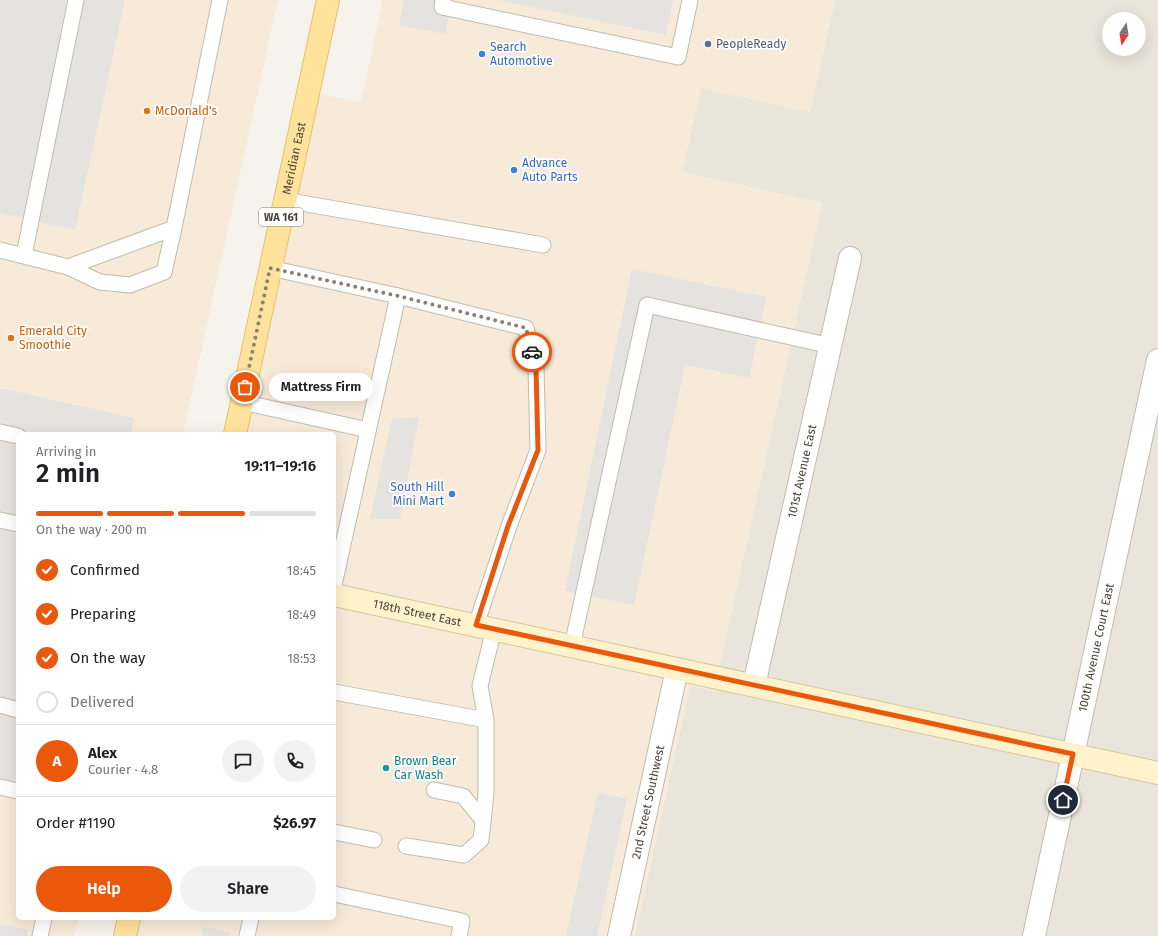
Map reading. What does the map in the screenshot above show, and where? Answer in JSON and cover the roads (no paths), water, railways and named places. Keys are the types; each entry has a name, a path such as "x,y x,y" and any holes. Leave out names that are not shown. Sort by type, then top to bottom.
{"main road":[{"name":"Meridian East","path":"235,432 328,0"},
{"path":"125,936 129,920"}],"street":[{"name":"101st Avenue East","path":"754,686 850,258"},
{"name":"100th Avenue Court East","path":"1034,936 1158,360"},
{"name":"118th Street East","path":"336,595 1158,773"},
{"name":"2nd Street Southwest","path":"619,936 677,669"}],"lane":[{"path":"24,255 76,0"},
{"path":"444,0 442,7 678,57 690,0"},
{"path":"0,250 24,255 68,268 100,282 130,285 164,272 219,4"},
{"path":"284,200 543,245"},
{"path":"68,268 174,228"},
{"path":"270,268 398,296 526,328 536,368 538,450 508,526 485,627 480,686 486,720 486,794 481,840 464,855 406,846"},
{"path":"336,576 398,296"},
{"path":"572,646 647,305 830,346"},
{"path":"242,402 368,430"},
{"path":"0,432 16,436"},
{"path":"0,520 16,524"},
{"path":"336,692 486,720"},
{"path":"0,705 16,709"},
{"path":"0,787 16,791"},
{"path":"434,790 463,796 483,820"},
{"path":"336,832 374,840"},
{"path":"336,894 462,921 459,936"},
{"path":"40,936 44,920"},
{"path":"248,936 251,920"}],"place":[{"name":"PeopleReady","path":"708,44"},
{"name":"Search Automotive","path":"482,54"},
{"name":"McDonald's","path":"147,111"},
{"name":"Advance Auto Parts","path":"514,170"},
{"name":"Emerald City Smoothie","path":"11,338"},
{"name":"Mattress Firm","path":"245,387"},
{"name":"South Hill Mini Mart","path":"452,494"},
{"name":"Brown Bear Car Wash","path":"386,768"}]}
